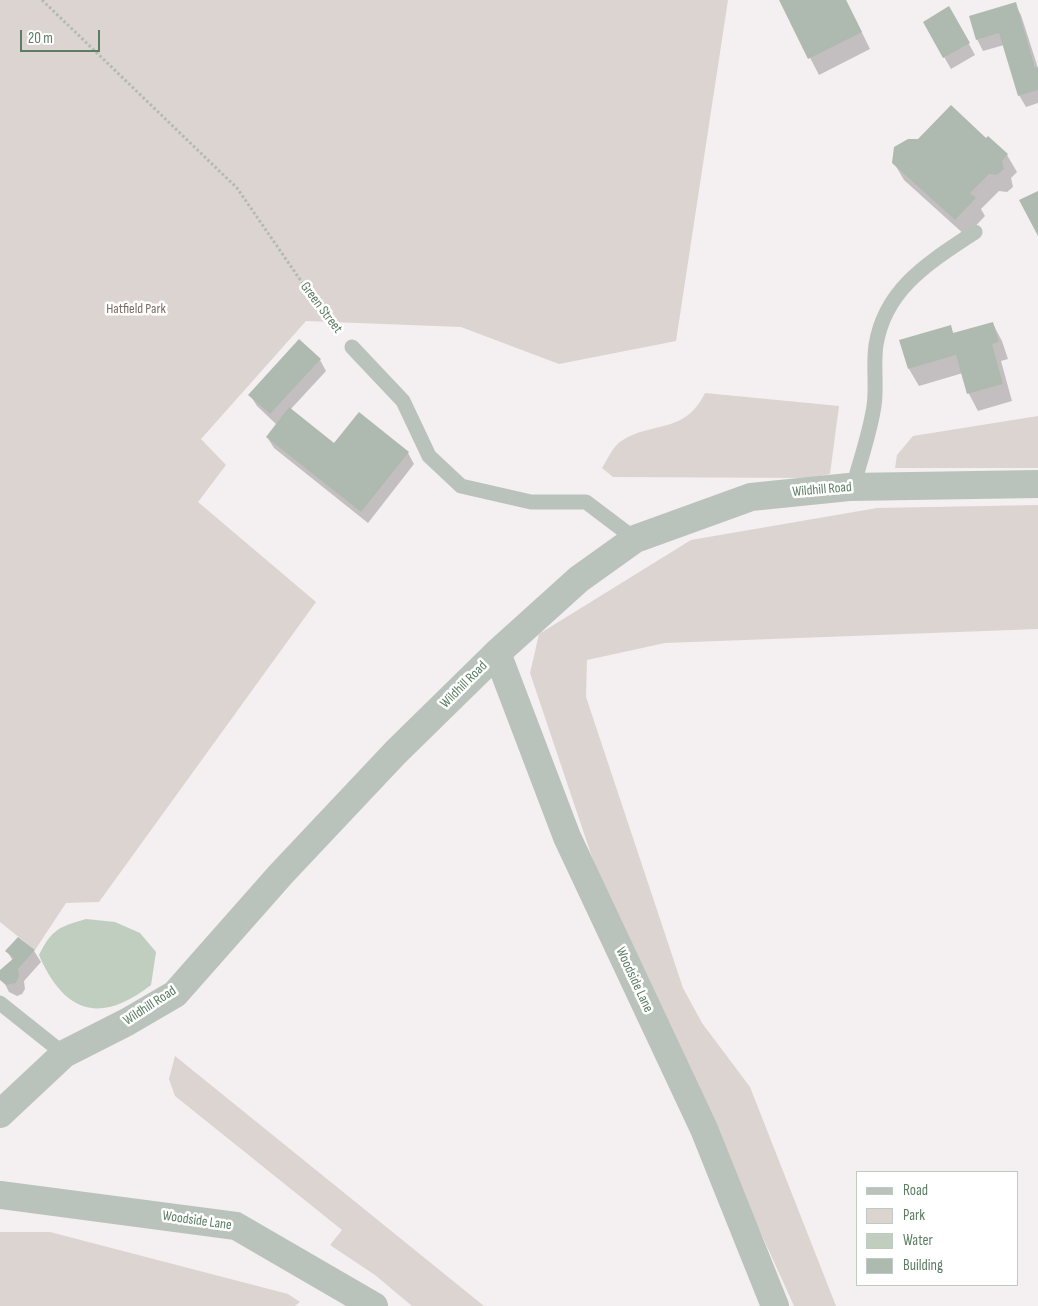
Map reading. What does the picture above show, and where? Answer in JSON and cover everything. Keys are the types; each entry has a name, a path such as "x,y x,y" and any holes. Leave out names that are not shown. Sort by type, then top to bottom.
{"street":[{"name":"Wildhill Road","path":"0,1114 64,1054 127,1022 175,994 281,874 389,760 497,652 579,579 635,539 751,496 853,487 1038,484"},
{"name":"Woodside Lane","path":"497,652 567,837 704,1129 776,1306"},
{"name":"Woodside Lane","path":"0,1195 236,1226 374,1306"}],"lane":[{"path":"853,487 874,408 877,377 876,346 882,320 897,294 912,276 975,232"},
{"name":"Green Street","path":"352,347 403,401 429,456 461,486 531,502 586,502 635,539"},
{"path":"0,1003 64,1054"}],"path":[{"name":"Green Street","path":"42,0 237,188 323,313 352,347"}],"green space":[{"name":"Hatfield Park","path":"0,0 728,0 676,341 559,364 461,327 306,321 201,439 226,465 198,502 316,602 99,902 66,903 35,950 0,922"},
{"path":"705,393 839,406 830,474 811,478 613,477 602,468 620,442 646,430 678,421 697,406"},
{"path":"1038,416 1038,468 895,468 897,455 913,436"},
{"path":"1038,505 1038,629 665,643 587,660 586,697 683,988 702,1023 750,1087 836,1306 794,1306 596,869 530,673 539,634 691,540 877,508"},
{"path":"175,1056 484,1306 412,1306 375,1275 330,1245 342,1230 175,1096 169,1079"},
{"path":"0,1232 50,1232 288,1294 300,1302 295,1306 0,1306"}],"water":[{"path":"86,919 115,922 140,933 156,952 151,985 133,998 116,1005 100,1008 85,1007 72,1001 60,990 49,975 39,955 52,934 57,930"}],"building":[{"path":"779,0 846,0 862,32 808,59"},
{"path":"1016,2 1035,68 1038,67 1038,90 1018,96 999,33 976,40 969,16"},
{"path":"949,6 970,43 943,58 923,22"},
{"path":"951,105 986,138 988,136 1008,154 1002,161 1004,169 997,175 989,174 970,193 976,198 955,220 892,163 894,147 908,139 918,139"},
{"path":"1038,191 1038,236 1019,200"},
{"path":"993,322 999,342 992,344 1003,384 967,394 956,355 908,369 899,340 951,325 953,333"},
{"path":"299,339 321,359 270,414 248,395"},
{"path":"289,407 334,443 359,412 409,452 361,512 266,437"},
{"path":"18,937 35,950 18,969 19,976 16,983 6,985 0,980 0,970 14,958 5,951"}]}
